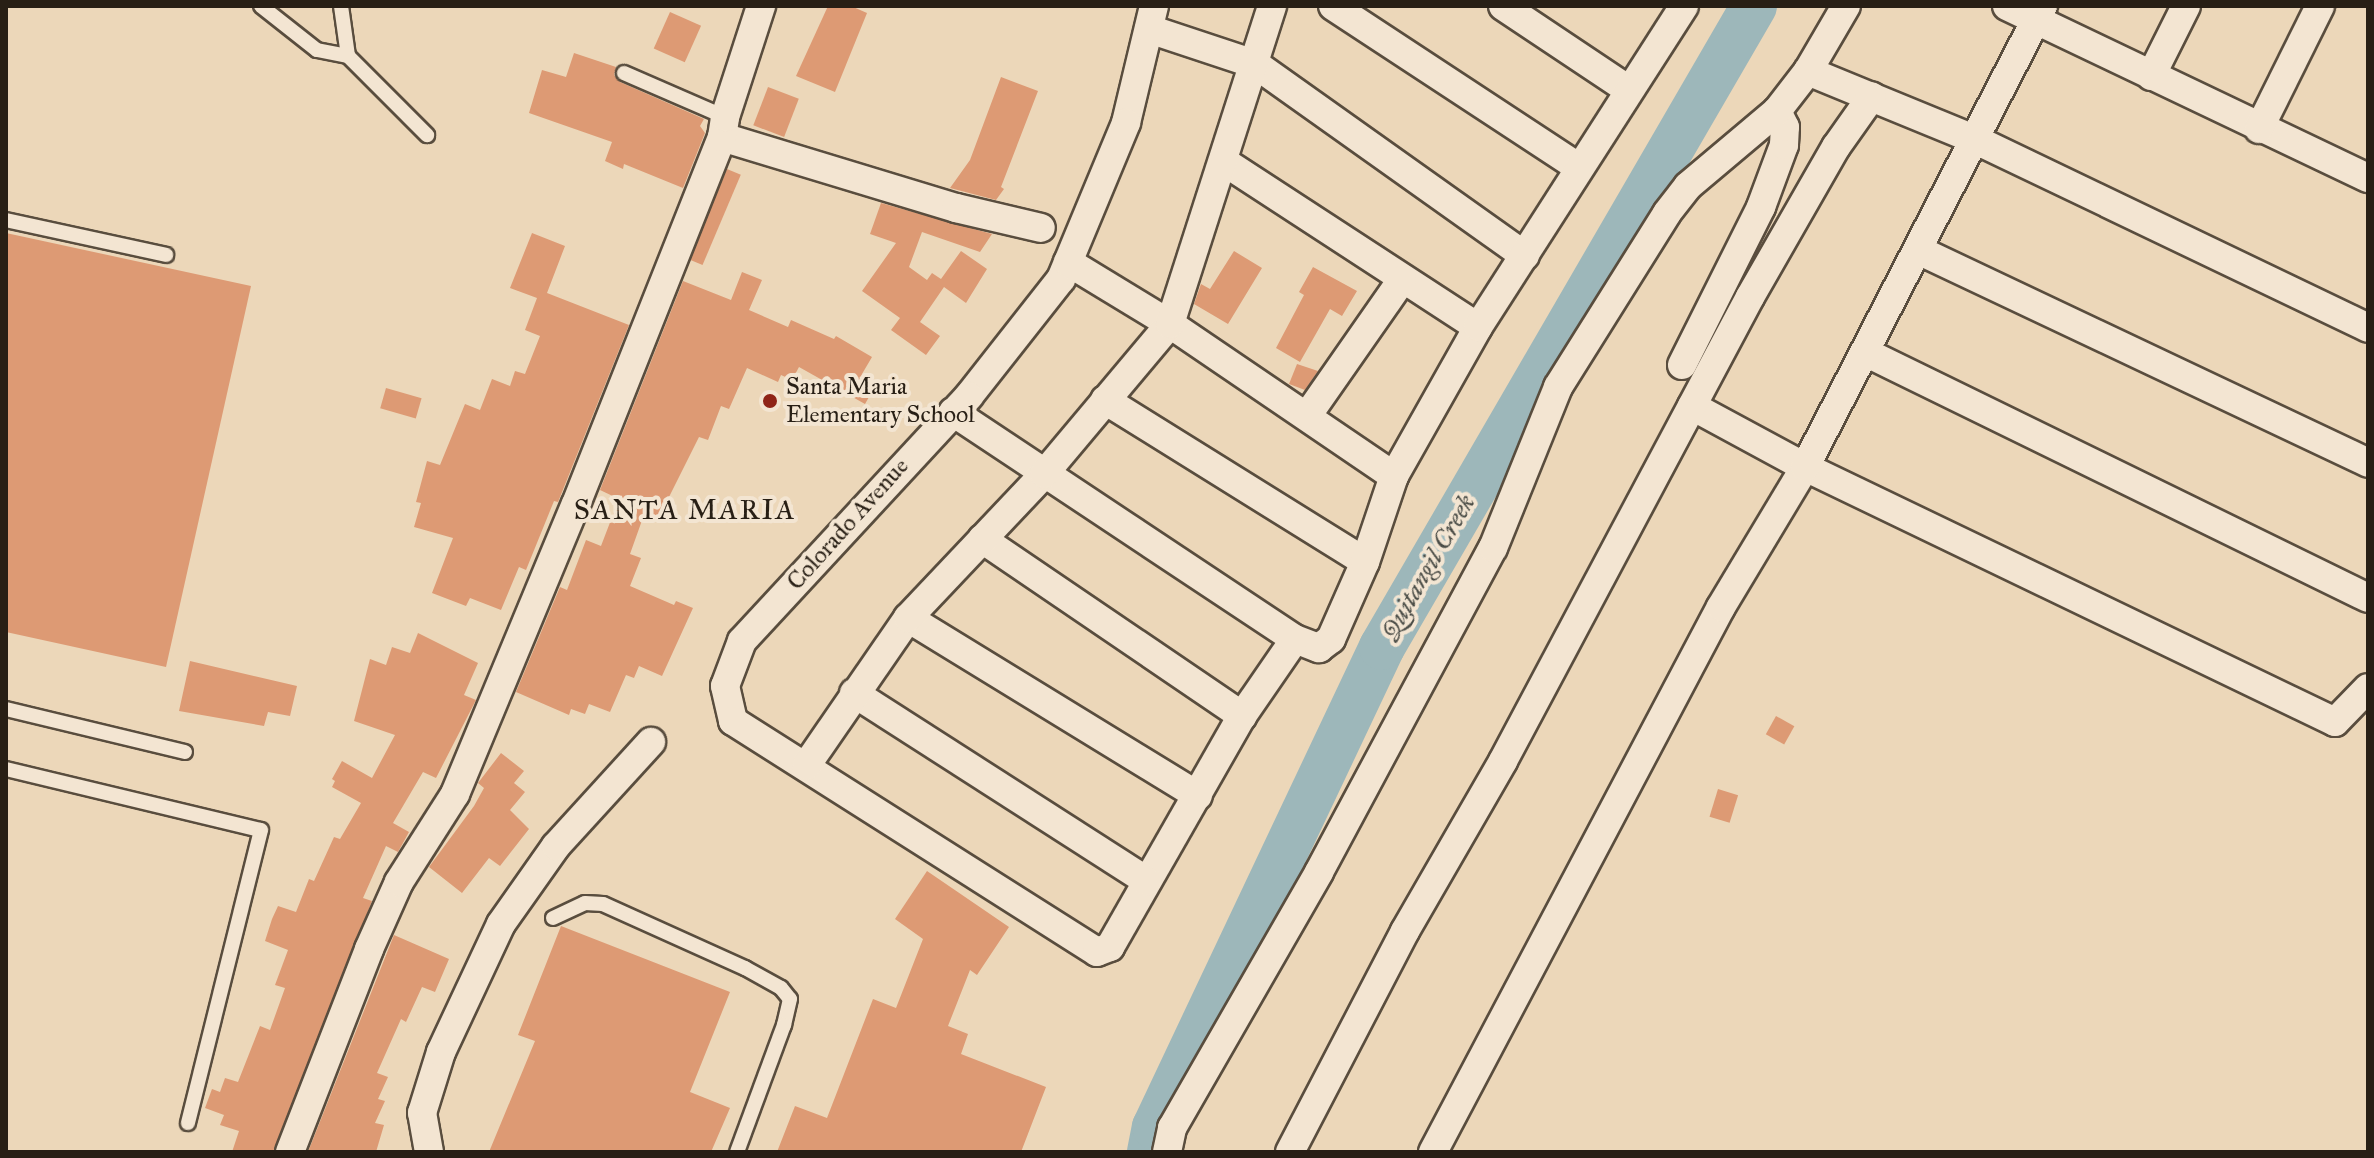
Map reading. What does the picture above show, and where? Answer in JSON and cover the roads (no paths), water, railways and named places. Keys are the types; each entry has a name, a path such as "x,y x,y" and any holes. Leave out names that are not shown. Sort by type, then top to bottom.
{"street":[{"path":"290,1152 399,882 455,794 723,127 761,6"},
{"path":"806,766 908,618 1044,474 1170,324 1272,6"},
{"path":"1333,6 1578,167"},
{"path":"1503,6 1629,90"},
{"path":"953,412 1295,639 1319,648 1331,639 1365,562 1394,476 1478,327 1684,6"},
{"path":"1167,1152 1172,1128 1319,872 1493,548 1558,387 1674,204 1688,186 1777,111 1808,71 1846,6"},
{"path":"2007,6 2040,13 2151,76 2259,129 2368,176"},
{"path":"2151,76 2186,6"},
{"path":"2259,129 2320,6"},
{"path":"1433,1152 1721,607 1805,467 2040,13"},
{"path":"1152,18 1255,64 1525,256"},
{"name":"Colorado Avenue","path":"1147,881 1110,947 1097,952 1070,939 733,721 725,686 742,641 953,412 1025,329 1061,279 1126,123 1152,18"},
{"path":"1808,71 1974,139 2368,328"},
{"path":"1290,1152 1405,931 1503,761 1692,406 1836,147 1872,96"},
{"path":"1682,365 1766,194 1784,145 1785,127 1777,111"},
{"path":"723,127 956,208 1041,228"},
{"path":"1223,161 1478,327"},
{"path":"1918,250 2368,463"},
{"path":"1068,262 1170,324 1394,476"},
{"path":"1307,416 1402,280"},
{"path":"1865,352 2368,598"},
{"path":"1105,400 1365,562"},
{"path":"1692,406 1805,467 2335,722 2368,688"},
{"path":"982,539 1242,716"},
{"path":"908,618 1198,796"},
{"path":"854,693 1147,881 1242,716 1295,639"},
{"path":"429,1152 422,1113 441,1052 501,924 556,846 651,742"}],"lane":[{"path":"261,6 317,50 348,56 427,135"},
{"path":"341,6 348,56"},
{"path":"624,73 723,127"},
{"path":"6,220 166,255"},
{"path":"6,709 185,752"},
{"path":"6,769 261,830 188,1123"},
{"path":"553,918 585,903 603,904 745,968 781,988 790,999 784,1025 737,1152"}],"waterway":[{"name":"Quitangil Creek","path":"1150,1152 1155,1127 1382,647 1754,6"}],"place":[{"name":"Santa Maria Elementary School","path":"770,401"}],"district":[{"name":"SANTA MARIA","path":"685,510"}]}
